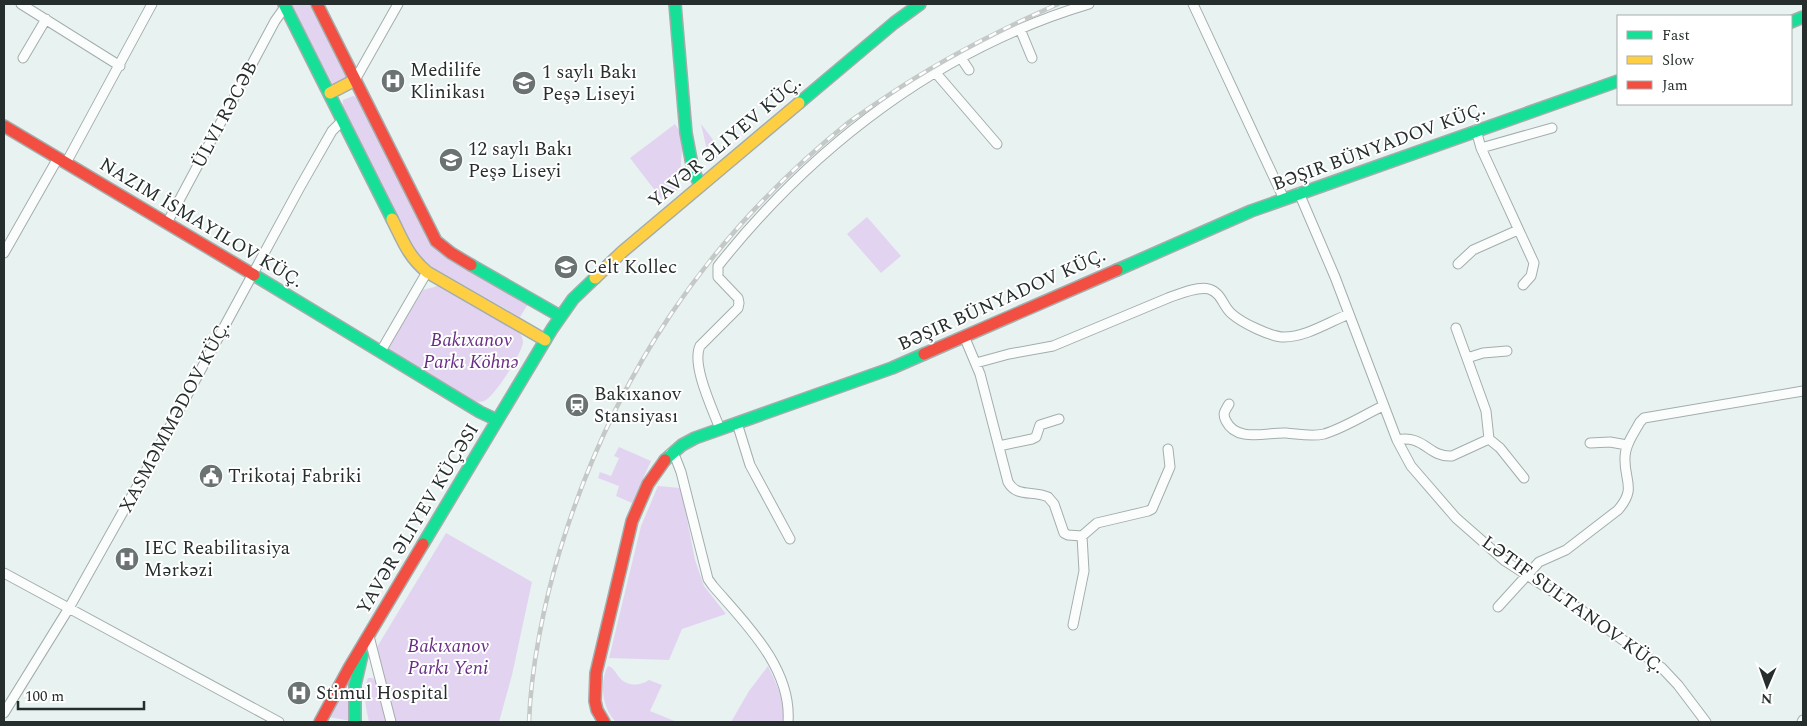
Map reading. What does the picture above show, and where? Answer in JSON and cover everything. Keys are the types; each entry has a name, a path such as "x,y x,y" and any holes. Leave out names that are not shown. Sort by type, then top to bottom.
{"street":[{"path":"21,4 37,8 46,19 120,66"},
{"path":"4,253 120,66 152,4"},
{"path":"317,4 436,241 450,253 560,316"},
{"path":"330,92 355,80 398,4"},
{"path":"675,4 686,133 693,170 700,185"},
{"name":"YAVƏR ƏLIYEV KÜÇ.","path":"542,345 560,316 578,294 606,266 894,23 920,4"},
{"path":"720,429 704,389 698,354 700,346 738,308 738,298 718,277 718,266 757,219 804,172 883,108 935,72 1020,29 1089,4"},
{"path":"1193,4 1284,199"},
{"path":"4,126 480,412 497,420 542,345 522,327 428,272 414,261 330,92 284,5"},
{"name":"ÜLVI RƏCƏB","path":"166,223 284,5"},
{"path":"23,58 46,19"},
{"path":"1020,29 1032,58"},
{"path":"961,58 969,70"},
{"path":"935,72 997,144"},
{"name":"BƏŞIR BÜNYADOV KÜÇ.","path":"604,722 597,710 595,683 626,542 645,488 657,467 670,454 688,441 892,368 1163,249 1299,193 1617,81"},
{"name":"XASMƏMMƏDOV KÜÇ.","path":"4,713 69,608 170,428 252,274 332,131 343,120"},
{"path":"1481,148 1552,128"},
{"path":"1476,130 1481,148 1534,263 1531,276 1523,285"},
{"name":"LƏTIF SULTANOV KÜÇ.","path":"1299,193 1349,314 1383,406 1410,466 1442,504 1505,561 1581,610 1662,668 1678,685 1706,722"},
{"path":"1458,264 1472,250 1518,230"},
{"path":"381,351 428,272"},
{"path":"976,363 1053,346 1168,298 1205,288 1215,292 1232,314 1277,337 1301,334 1349,314"},
{"path":"1456,328 1486,411 1489,439 1500,448 1524,478"},
{"path":"964,336 976,363 1008,482 1013,490 1018,492 1048,496 1054,504 1064,533 1082,536 1097,523 1152,509 1170,467 1168,449"},
{"path":"1467,358 1483,353 1507,351"},
{"path":"1498,607 1539,562 1566,550 1618,510 1628,495 1628,476 1625,458 1628,445 1644,418 1803,392"},
{"path":"1229,404 1223,416 1233,430 1262,436 1285,433 1304,436 1323,434 1383,406"},
{"path":"999,446 1032,439 1036,437 1040,426 1059,419"},
{"name":"YAVƏR ƏLIYEV KÜÇƏSI","path":"369,636 497,420"},
{"path":"737,423 750,466 790,540"},
{"path":"1397,440 1412,438 1440,455 1452,456 1489,439"},
{"path":"1590,443 1610,442 1628,445"},
{"path":"670,454 676,459 681,472 708,579 753,631 769,656 787,699 788,722"},
{"path":"1073,625 1084,571 1082,536"},
{"path":"4,573 279,722"},
{"path":"320,722 331,698 369,636"},
{"path":"355,722 356,676 369,636"},
{"path":"369,636 391,722"}],"green space":[{"path":"291,4 309,4 347,78 333,85"},
{"path":"353,96 361,99 429,243 441,254 528,304 520,317 432,267 415,253 342,109 343,100"},
{"path":"675,124 683,136 679,189 663,201 630,158"},
{"path":"701,124 723,153 710,163"},
{"path":"867,217 901,256 881,273 847,234"},
{"name":"Bakıxanov Parkı Köhnə","path":"441,285 514,328 522,337 522,346 514,363 496,390 484,401 471,400 388,349 423,290"},
{"path":"619,447 651,461 632,503 616,496 619,486 598,478 600,472 611,476 619,458 614,456"},
{"path":"658,486 681,488 695,560 704,586 726,614 682,629 669,660 609,658 641,526"},
{"name":"Bakıxanov Parkı Yeni","path":"446,533 532,582 512,675 499,722 395,722 394,719 377,647"},
{"path":"608,666 626,683 638,684 649,680 662,685 650,711 677,722 616,722 611,717 603,695 603,680"},
{"path":"768,666 782,701 782,722 731,722 749,691"},
{"path":"368,678 373,678 376,682 386,722 369,722 365,694"},
{"path":"347,684 351,721 329,717"}],"railway":[{"path":"529,722 535,657 544,613 560,550 582,487 608,426 637,369 671,314 709,262 751,213 798,166 849,122 905,84 948,59 1058,4"}],"traffic: fast":[{"path":"284,4 392,219"},
{"path":"675,4 686,133 693,170 700,185"},
{"path":"799,103 894,23 920,4"},
{"path":"1792,22 1803,17"},
{"path":"1117,270 1251,211 1617,81"},
{"path":"471,265 560,316"},
{"path":"254,275 480,412 497,420"},
{"path":"423,544 552,329 573,299 595,278"},
{"path":"665,460 682,445 695,438 892,368 924,354"},
{"path":"355,722 355,685 362,655"}],"traffic: slow":[{"path":"330,93 355,80"},
{"path":"595,278 622,252 799,103"},
{"path":"392,219 410,254 427,272 545,340"}],"traffic: jam":[{"path":"317,4 436,241 471,265"},
{"path":"4,126 254,275"},
{"path":"924,354 1117,270"},
{"path":"604,722 597,710 595,701 596,673 632,521 648,484 665,460"},
{"path":"320,722 349,668 423,544"}],"place":[{"name":"Medilife Klinikası","path":"393,81"},
{"name":"1 saylı Bakı Peşə Liseyi","path":"524,83"},
{"name":"12 saylı Bakı Peşə Liseyi","path":"451,160"},
{"name":"Celt Kollec","path":"566,267"},
{"name":"Bakıxanov Stansiyası","path":"577,405"},
{"name":"Trikotaj Fabriki","path":"211,476"},
{"name":"IEC Reabilitasiya Mərkəzi","path":"127,559"},
{"name":"Stimul Hospital","path":"299,693"}]}
